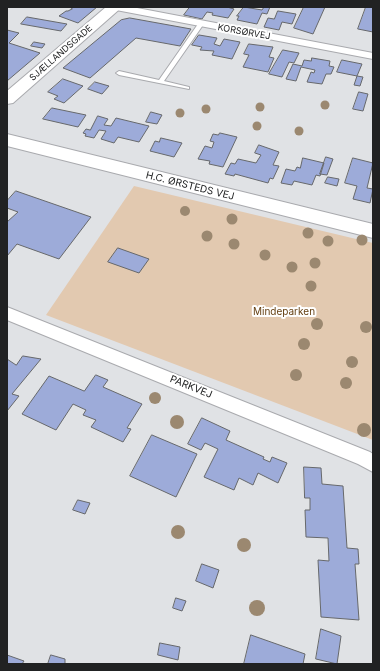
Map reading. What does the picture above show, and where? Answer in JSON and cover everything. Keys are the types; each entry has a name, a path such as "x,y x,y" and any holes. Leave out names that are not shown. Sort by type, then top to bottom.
{"street":[{"name":"KORSØRVEJ","path":"115,7 373,56"},
{"name":"SJÆLLANDSGADE","path":"7,99 115,7"},
{"name":"H.C. ØRSTEDS VEJ","path":"7,140 373,231"},
{"name":"PARKVEJ","path":"7,313 364,458 373,464"}],"lane":[{"path":"161,82 200,24"},
{"path":"119,73 187,88"}],"green space":[{"name":"Mindeparken","path":"134,186 373,243 373,440 46,315"}],"building":[{"path":"70,7 97,7 78,23 59,16 72,9"},
{"path":"190,7 227,7 234,9 228,18 212,15 213,13 207,12 202,19 184,15"},
{"path":"244,7 262,10 264,7 270,7 267,14 262,13 257,24 237,20 239,16 237,16"},
{"path":"304,7 325,7 313,34 294,28"},
{"path":"366,7 373,7 373,32 358,29"},
{"path":"278,11 296,14 292,24 282,22 279,30 264,27 268,18 274,19"},
{"path":"27,17 67,24 61,31 21,24"},
{"path":"130,18 191,29 180,46 136,38 90,78 63,68 121,20"},
{"path":"7,30 19,33 9,43 40,53 7,81"},
{"path":"199,35 217,38 214,44 220,46 224,39 240,42 232,59 212,55 214,51 200,50 202,47 192,45"},
{"path":"34,42 45,44 42,48 31,46"},
{"path":"249,44 273,47 269,57 274,58 268,72 243,67 249,55 244,54"},
{"path":"283,50 299,53 294,63 289,62 282,77 269,74"},
{"path":"312,58 330,61 329,66 334,67 331,74 326,74 322,84 307,82 311,72 314,73 315,70 301,67 296,81 286,79 293,64 302,66 304,60 311,61"},
{"path":"342,60 362,64 357,76 337,72"},
{"path":"357,76 363,77 360,86 354,85"},
{"path":"63,79 83,86 64,103 54,99 58,96 48,92"},
{"path":"95,82 109,86 102,94 88,89"},
{"path":"359,92 368,94 363,111 353,109"},
{"path":"52,108 86,115 78,127 43,119"},
{"path":"151,112 162,115 157,124 146,122"},
{"path":"98,116 108,119 104,125 111,126 116,118 149,126 139,142 118,137 114,143 101,139 106,131 99,130 94,138 85,136 86,134 83,133 86,129 90,130"},
{"path":"220,133 237,137 223,167 209,164 210,161 198,159 205,146 212,148 214,142 210,141 213,134 218,135"},
{"path":"161,138 182,143 174,157 150,151 155,141 159,142"},
{"path":"259,145 279,152 273,165 279,166 273,179 270,178 268,183 235,174 234,176 225,174 231,163 235,164 238,159 256,163 261,155 255,153"},
{"path":"326,157 333,159 327,175 320,174"},
{"path":"303,158 324,163 320,176 316,175 312,185 294,181 292,185 281,183 286,169 295,171 297,167 300,168"},
{"path":"353,158 373,163 367,188 373,189 370,203 353,199 357,186 345,183"},
{"path":"328,177 339,179 337,186 325,183"},
{"path":"16,191 91,217 59,259 17,244 7,256 7,222 18,212 7,208 7,201"},
{"path":"118,248 149,259 139,273 108,262"},
{"path":"23,356 41,359 12,394 19,396 7,411 7,359 16,365"},
{"path":"96,375 108,380 103,387 142,404 127,428 131,429 123,442 91,427 96,420 83,415 86,410 73,404 56,430 22,414 49,376 84,391"},
{"path":"202,418 230,431 226,440 264,457 263,459 270,462 272,457 287,463 278,483 258,473 253,485 239,478 234,490 204,477 218,449 205,443 201,450 188,444"},
{"path":"152,435 197,454 176,497 130,476"},
{"path":"304,467 321,468 322,484 343,486 347,548 358,549 359,564 355,564 359,620 321,617 318,560 329,561 328,538 306,537 305,510 310,510 310,498 305,498"},
{"path":"78,500 90,503 85,514 73,510"},
{"path":"202,564 219,570 213,588 196,581"},
{"path":"176,598 186,601 182,611 173,608"},
{"path":"321,629 341,636 337,664 316,659"},
{"path":"251,635 305,654 303,664 244,664"},
{"path":"160,643 180,647 178,660 158,655"},
{"path":"7,655 24,661 22,664 7,664"},
{"path":"51,655 65,659 65,664 48,664"}]}
